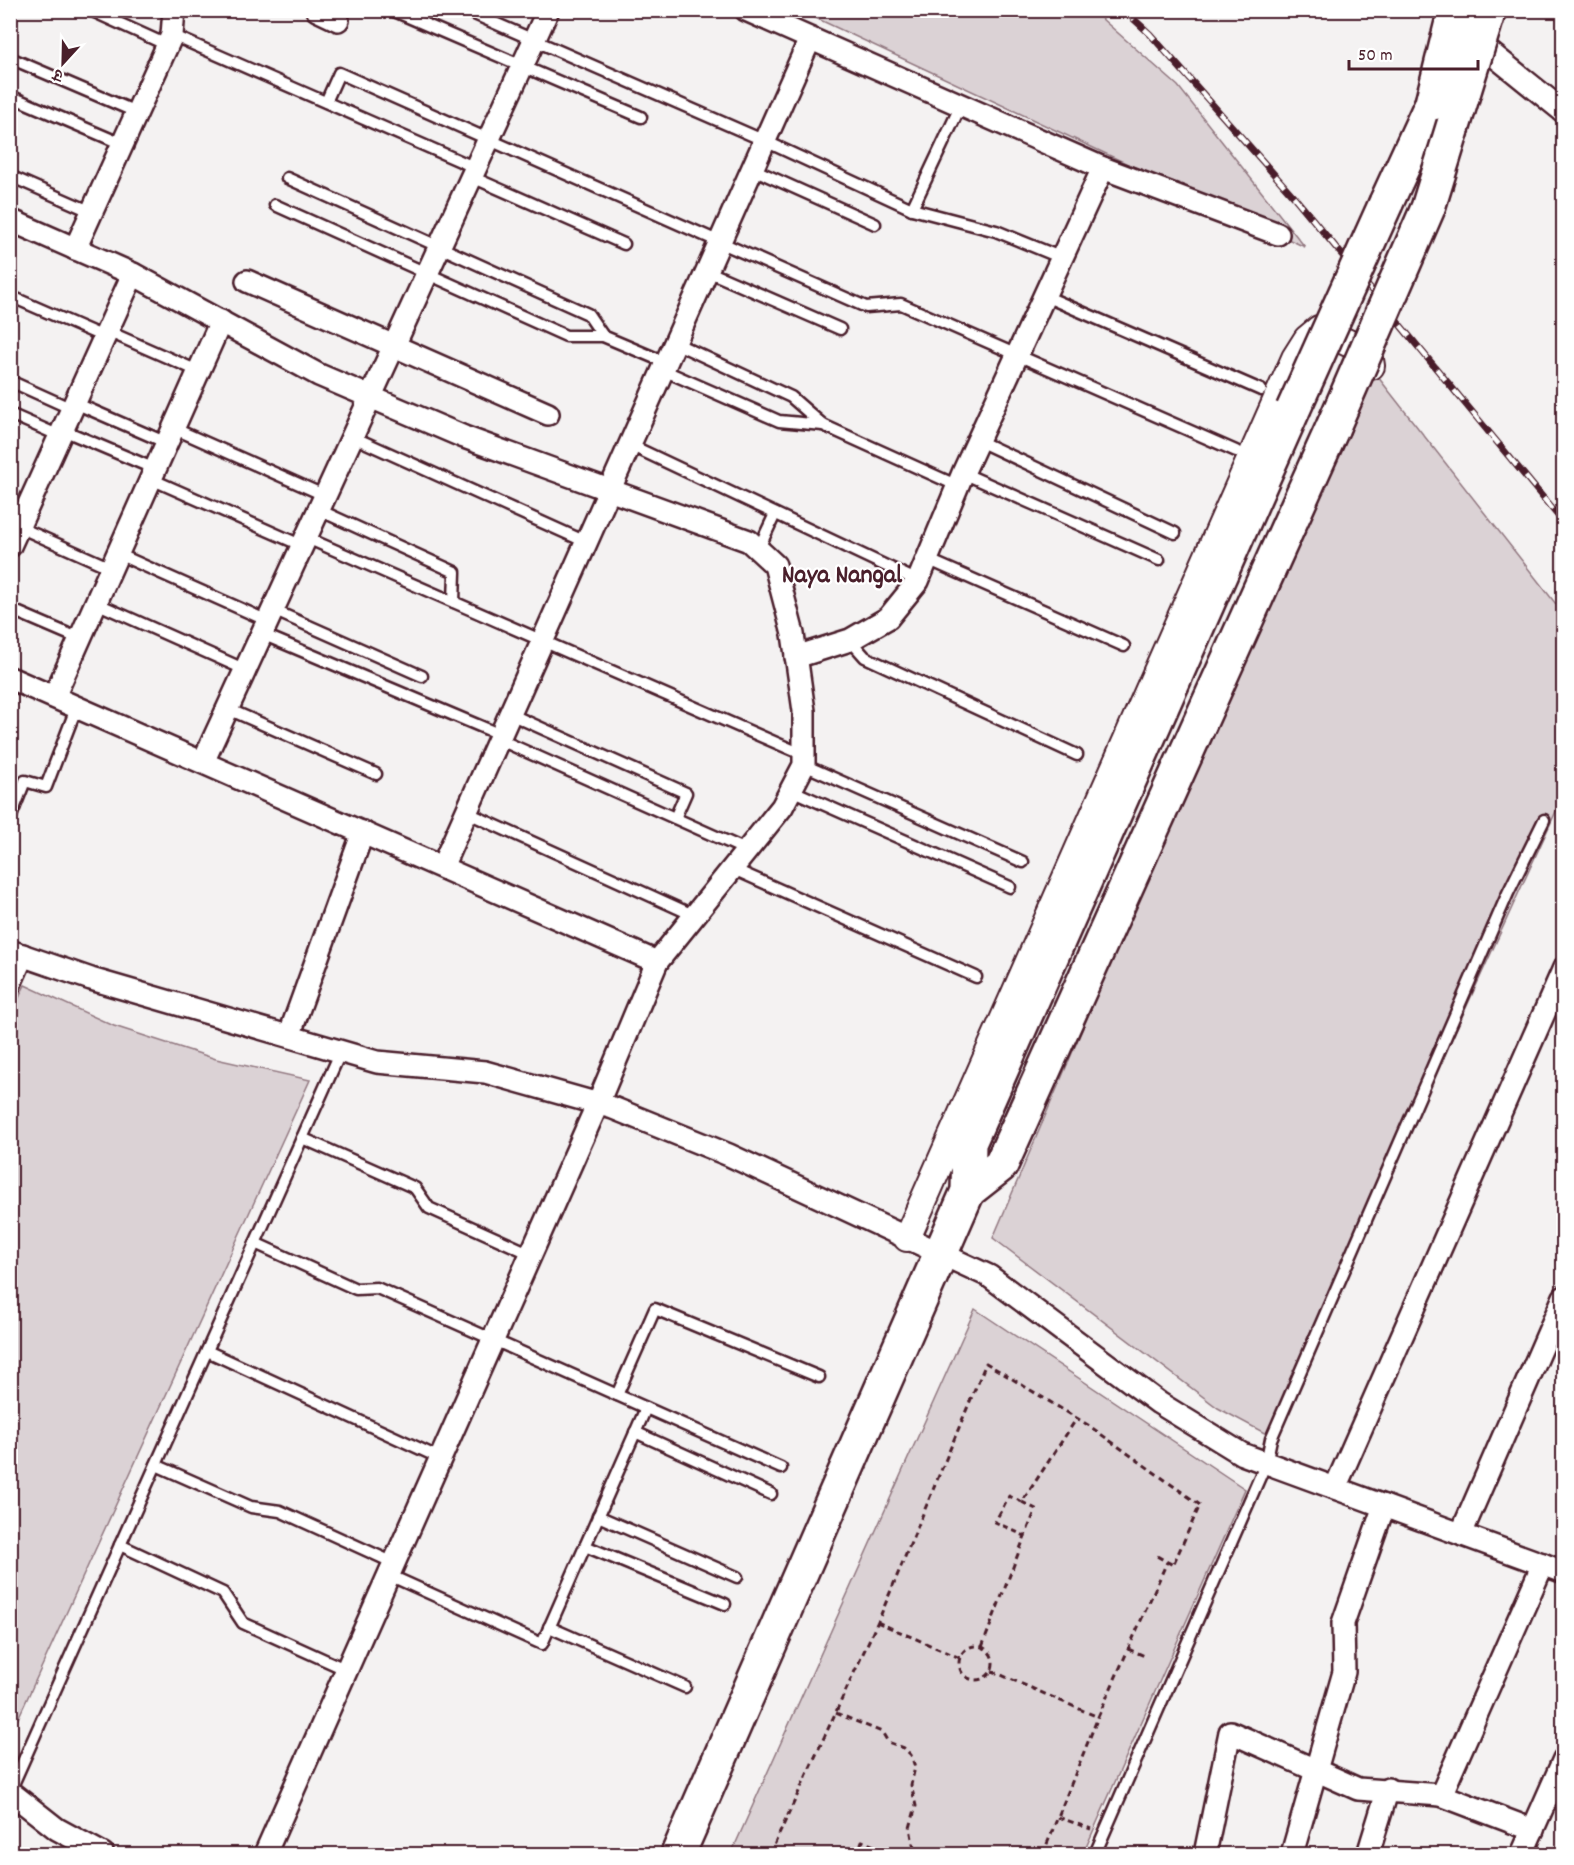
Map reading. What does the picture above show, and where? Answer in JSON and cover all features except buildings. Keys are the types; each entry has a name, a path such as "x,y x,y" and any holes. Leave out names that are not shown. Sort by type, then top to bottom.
{"highway":[{"path":"678,1854 943,1254 968,1191 969,1143 972,1136 1293,410 1432,103 1455,10"},
{"path":"968,1191 1001,1165 1333,428 1428,208 1489,10"}],"street":[{"path":"75,249 170,40 174,10"},
{"path":"317,10 338,20"},
{"path":"203,762 548,10"},
{"path":"746,10 1103,168 1278,234"},
{"path":"1439,10 1563,112"},
{"path":"442,867 810,39"},
{"path":"796,657 849,640 888,618 918,581 961,480 1103,168"},
{"path":"10,220 133,274 319,375 464,437 749,541 775,566 796,657 804,711 804,760 791,790 782,807 730,868 657,962 598,1103 265,1854"},
{"path":"16,526 62,433 133,274"},
{"path":"247,281 548,414"},
{"path":"54,697 220,321"},
{"path":"908,1238 1295,358 1307,339 1319,329 1369,353 1371,369 1033,1128 1006,1154"},
{"path":"10,678 657,962"},
{"path":"288,1036 363,832"},
{"path":"10,984 17,953 92,980 377,1062 485,1072 598,1103 729,1155 989,1276 1159,1403 1242,1454 1563,1572"},
{"path":"1335,1488 1563,968"},
{"path":"967,1103 972,1136"},
{"path":"1461,1534 1563,1297"},
{"path":"1292,1854 1344,1672 1343,1623 1384,1506"},
{"path":"1441,1795 1543,1564"},
{"path":"1205,1854 1230,1732 1358,1789 1388,1789 1441,1795 1533,1830"},
{"path":"1522,1854 1563,1759"},
{"path":"1368,1854 1388,1789"},
{"path":"10,1791 57,1828 103,1854"}],"lane":[{"path":"90,10 326,102 624,244"},
{"path":"392,10 522,68 641,117"},
{"path":"465,10 765,141 912,209 996,231 1062,258"},
{"path":"10,58 136,112"},
{"path":"326,102 339,73 866,307 902,304 1236,451"},
{"path":"10,96 122,144"},
{"path":"912,209 961,105"},
{"path":"753,169 875,224"},
{"path":"10,176 92,212"},
{"path":"287,178 588,314 603,336"},
{"path":"275,205 566,336 603,336 668,359 791,397 823,425"},
{"path":"707,271 840,329"},
{"path":"10,296 198,371"},
{"path":"1045,296 1261,390"},
{"path":"668,359 779,421 823,425 1159,560"},
{"path":"10,381 73,406 170,436 322,503 455,572 454,602"},
{"path":"10,414 62,433 305,542 454,602 1023,862"},
{"path":"353,437 586,542"},
{"path":"979,441 1175,533"},
{"path":"630,445 918,581"},
{"path":"758,550 775,514"},
{"path":"16,526 115,561 268,622 422,676"},
{"path":"927,559 1124,646"},
{"path":"96,603 246,670"},
{"path":"10,609 80,639"},
{"path":"268,622 500,737 746,849"},
{"path":"849,640 865,657 1077,755"},
{"path":"10,819 15,793 25,781 46,787 76,706"},
{"path":"228,709 376,774"},
{"path":"510,714 686,792 675,818"},
{"path":"791,790 1010,887"},
{"path":"466,812 693,915"},
{"path":"1095,1854 1266,1463 1271,1439 1508,893 1544,820"},
{"path":"730,868 976,977"},
{"path":"10,1791 341,1051"},
{"path":"302,1137 415,1188 429,1208 531,1254"},
{"path":"255,1244 356,1289 377,1288 781,1468"},
{"path":"617,1395 655,1309 819,1377"},
{"path":"207,1351 440,1458"},
{"path":"156,1465 251,1507 280,1511 542,1644 646,1408"},
{"path":"635,1432 771,1494"},
{"path":"598,1516 737,1577"},
{"path":"120,1545 223,1593 243,1623 347,1670"},
{"path":"585,1546 725,1604"},
{"path":"549,1627 685,1687"}],"path":[{"path":"770,1854 877,1622 986,1364 1077,1418 1200,1505 1173,1565 1155,1555"},
{"path":"1022,1502 1077,1418"},
{"path":"982,1647 1036,1509 1009,1496 995,1522 1024,1536"},
{"path":"1044,1854 1098,1717 1167,1562"},
{"path":"877,1622 960,1658"},
{"path":"982,1647 993,1659 992,1671 983,1679 971,1680 962,1674 960,1658 966,1649 982,1647"},
{"path":"1128,1649 1144,1656"},
{"path":"992,1671 1098,1717"},
{"path":"836,1713 882,1732 888,1742 904,1748 911,1755 915,1767 911,1785 916,1806 910,1828 915,1854"},
{"path":"1058,1817 1104,1834"},
{"path":"857,1854 862,1841 894,1854"}],"shaded area":[{"path":"801,11 1093,11 1178,86 1305,247"},
{"path":"1367,363 1563,613 1563,796 1270,1436 1218,1408 993,1238"},
{"path":"25,985 114,1026 216,1059 310,1080 11,1734 10,1017"},
{"path":"975,1309 1245,1489 1083,1854 731,1854"}],"railway":[{"path":"1124,10 1150,34 1295,198 1564,523"}],"district":[{"name":"Naya Nangal","path":"842,573"}]}
